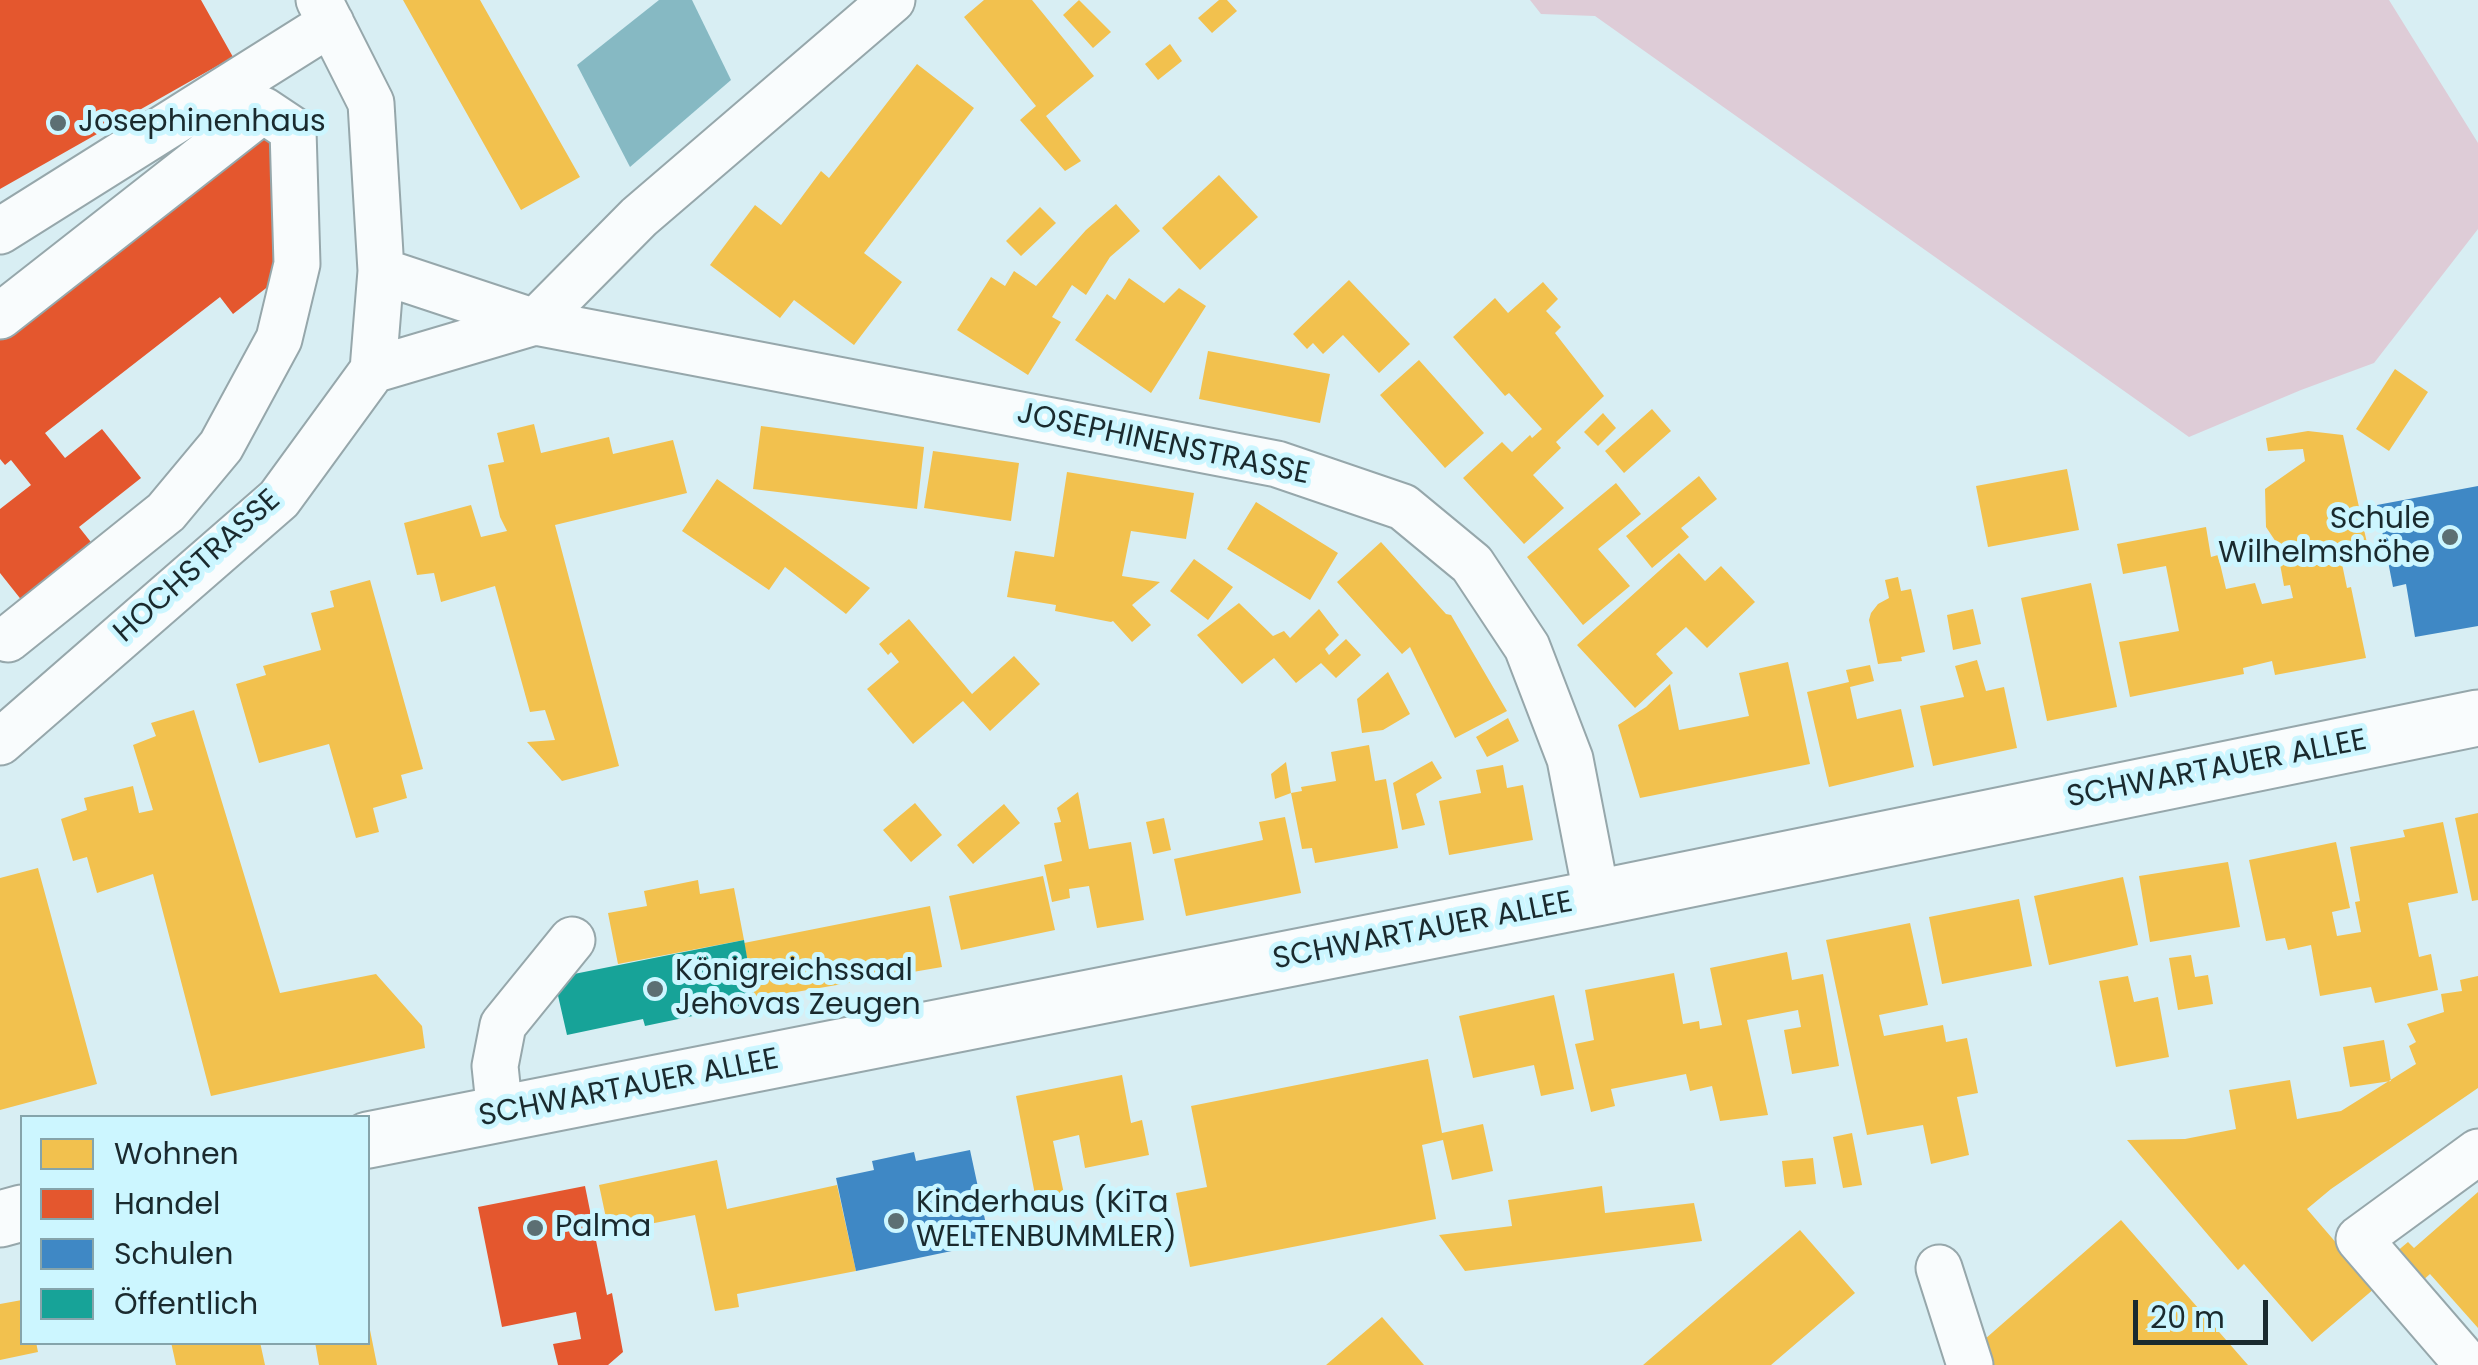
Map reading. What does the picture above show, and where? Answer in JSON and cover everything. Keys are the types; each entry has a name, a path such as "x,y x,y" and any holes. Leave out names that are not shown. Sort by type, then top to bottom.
{"main road":[{"name":"SCHWARTAUER ALLEE","path":"370,1140 1598,898 2478,718"}],"street":[{"path":"0,231 325,12 371,104 382,272 373,370 535,322 639,218 892,0"},
{"path":"0,316 263,110 293,130 297,264 279,339 221,446 166,512 4,634 54,696"},
{"path":"382,272 535,322"},
{"name":"JOSEPHINENSTRASSE","path":"535,322 1277,464 1403,507 1472,564 1526,646 1570,759 1598,898"},
{"name":"HOCHSTRASSE","path":"0,742 279,499 373,370"},
{"path":"500,1114 495,1066 503,1025 572,940"},
{"path":"2468,1365 2360,1239 2478,1152"},
{"path":"1939,1268 1970,1365"}],"shaded area":[{"path":"1530,0 2389,0 2478,143 2478,229 2374,363 2189,437 1595,16 1541,14"}],"water":[{"path":"659,0 692,0 731,80 630,167 577,65"}],"building: Wohnen":[{"path":"403,0 480,0 580,177 521,210"},
{"path":"984,0 1032,0 1094,76 1046,116 1081,161 1065,171 1020,120 1036,106 964,17"},
{"path":"1079,0 1111,32 1093,48 1063,15"},
{"path":"1219,0 1227,0 1237,11 1212,33 1198,18"},
{"path":"1170,44 1182,61 1158,80 1145,64"},
{"path":"917,64 974,108 864,253 902,282 854,345 794,300 780,318 710,265 755,205 781,225 821,171 829,178"},
{"path":"1219,175 1258,217 1200,270 1162,228"},
{"path":"1116,204 1140,231 1110,257 1086,295 1072,285 1052,317 1061,322 1028,375 957,330 991,277 1005,286 1014,271 1036,286 1086,230"},
{"path":"1040,207 1056,223 1021,256 1006,241"},
{"path":"1129,278 1164,303 1179,288 1206,306 1151,393 1075,340 1107,294 1115,300"},
{"path":"1349,280 1410,344 1379,373 1343,335 1323,354 1313,343 1307,349 1293,334"},
{"path":"1543,282 1558,299 1546,311 1561,327 1555,333 1604,396 1556,442 1561,448 1533,475 1564,508 1524,544 1463,478 1502,442 1512,452 1542,429 1509,393 1505,396 1453,337 1495,298 1508,313"},
{"path":"1208,351 1330,374 1320,423 1199,399"},
{"path":"1419,360 1484,433 1445,468 1380,395"},
{"path":"2395,369 2428,392 2389,451 2356,429"},
{"path":"1652,409 1671,431 1624,473 1605,451"},
{"path":"1603,413 1616,428 1598,446 1584,432"},
{"path":"534,424 541,453 609,437 613,454 673,440 687,493 555,525 619,766 562,781 527,742 555,740 545,710 530,712 495,586 441,602 434,573 417,575 404,523 471,505 481,537 507,531 488,465 504,462 497,433"},
{"path":"761,426 924,447 917,509 753,489"},
{"path":"2308,431 2343,435 2369,552 2341,559 2366,658 2275,675 2272,661 2243,668 2244,674 2130,697 2119,642 2179,631 2166,566 2123,574 2117,544 2206,527 2211,557 2218,555 2226,589 2255,583 2262,604 2293,598 2290,585 2284,586 2276,542 2266,527 2265,489 2305,461 2303,449 2268,451 2266,438"},
{"path":"933,451 1019,463 1011,521 924,508"},
{"path":"2067,469 2079,530 1988,547 1976,486"},
{"path":"1067,472 1194,493 1186,539 1131,531 1122,576 1160,582 1132,605 1151,625 1132,642 1113,621 1055,611 1056,605 1007,597 1015,551 1054,557"},
{"path":"1699,476 1717,499 1681,528 1689,537 1652,568 1626,536"},
{"path":"717,479 870,588 846,614 785,567 769,590 682,531"},
{"path":"1616,483 1641,514 1598,549 1630,586 1583,625 1527,557"},
{"path":"1256,502 1338,553 1310,600 1227,549"},
{"path":"1381,542 1451,615 1507,711 1455,738 1410,647 1402,654 1337,582"},
{"path":"1679,553 1705,581 1721,566 1755,602 1707,648 1686,627 1656,654 1673,673 1635,708 1577,645"},
{"path":"1194,559 1233,587 1208,620 1170,591"},
{"path":"1898,577 1901,591 1911,589 1925,652 1901,657 1902,661 1878,664 1869,620 1878,604 1889,598 1885,580"},
{"path":"370,580 423,769 401,775 407,798 373,808 379,832 356,838 329,744 259,763 236,684 266,675 263,666 321,650 311,613 334,607 330,591"},
{"path":"2091,583 2117,707 2047,721 2021,598"},
{"path":"1239,603 1273,636 1284,631 1290,638 1319,609 1339,635 1325,649 1329,655 1346,639 1361,655 1336,678 1321,663 1296,683 1274,658 1242,684 1197,635"},
{"path":"1973,609 1981,644 1953,650 1947,615"},
{"path":"909,619 972,694 1014,656 1040,684 990,731 963,701 913,744 867,689 899,662 879,644"},
{"path":"1977,660 1986,691 2004,687 2017,748 1933,766 1920,706 1964,697 1955,666"},
{"path":"1788,662 1810,764 1640,798 1618,725 1646,707 1670,684 1679,730 1749,716 1739,673"},
{"path":"1870,665 1874,681 1850,687 1857,719 1901,709 1914,767 1829,787 1807,692 1849,682 1846,670"},
{"path":"1388,672 1410,714 1383,730 1362,733 1357,699"},
{"path":"194,710 280,993 376,974 422,1026 425,1048 211,1096 153,874 97,893 87,857 73,861 61,819 87,810 84,798 133,786 139,813 153,810 133,745 156,736 151,723"},
{"path":"1508,718 1519,741 1487,757 1476,737"},
{"path":"1369,745 1375,781 1386,779 1398,848 1315,863 1312,848 1302,849 1291,793 1302,791 1301,787 1336,781 1331,752"},
{"path":"1432,761 1442,778 1416,794 1425,825 1402,830 1393,783"},
{"path":"1286,762 1291,793 1275,799 1271,774"},
{"path":"1503,765 1507,788 1523,785 1533,840 1449,855 1439,801 1481,793 1476,770"},
{"path":"1078,792 1089,849 1131,842 1144,920 1097,928 1089,886 1069,889 1070,898 1052,902 1044,865 1062,861 1054,823 1061,822 1057,808"},
{"path":"915,803 942,835 911,862 883,830"},
{"path":"1004,804 1020,823 973,864 957,845"},
{"path":"2478,813 2478,900 2472,901 2455,818"},
{"path":"1285,817 1301,893 1186,916 1174,859 1263,840 1259,822"},
{"path":"1164,818 1171,850 1153,854 1146,822"},
{"path":"2443,822 2458,893 2408,903 2419,957 2431,954 2438,990 2375,1003 2371,987 2320,996 2311,945 2288,950 2285,938 2266,941 2249,860 2336,842 2350,908 2332,912 2337,936 2361,932 2350,847 2405,837 2403,830"},
{"path":"2228,862 2240,927 2150,942 2139,876"},
{"path":"38,868 97,1084 0,1110 0,878"},
{"path":"1043,876 1055,930 961,950 949,896"},
{"path":"2123,877 2138,945 2049,965 2034,896"},
{"path":"698,880 700,894 734,888 744,940 618,964 608,913 647,906 644,891"},
{"path":"2019,899 2032,966 1942,984 1929,917"},
{"path":"930,906 942,967 755,999 744,943"},
{"path":"1910,923 1928,1005 1879,1015 1884,1036 1943,1025 1946,1042 1967,1038 1978,1093 1957,1097 1969,1155 1931,1164 1923,1125 1867,1135 1826,940"},
{"path":"1787,952 1792,980 1823,974 1839,1066 1792,1074 1784,1030 1801,1027 1798,1010 1747,1020 1768,1115 1720,1121 1712,1086 1690,1091 1686,1074 1611,1089 1615,1106 1591,1112 1575,1044 1594,1040 1585,990 1674,973 1683,1024 1699,1021 1700,1029 1722,1025 1710,968"},
{"path":"2191,955 2195,977 2208,975 2213,1004 2178,1010 2169,958"},
{"path":"2128,976 2134,1002 2158,997 2169,1057 2116,1067 2099,981"},
{"path":"2478,976 2478,1088 2307,1209 2375,1288 2312,1342 2244,1264 2238,1270 2127,1140 2185,1139 2236,1129 2229,1090 2290,1080 2297,1119 2341,1111 2416,1064 2409,1046 2416,1042 2407,1024 2444,1012 2441,994 2462,991 2460,980"},
{"path":"1554,995 1574,1089 1541,1096 1534,1065 1473,1078 1459,1016"},
{"path":"2384,1040 2391,1081 2350,1087 2343,1047"},
{"path":"1428,1059 1442,1133 1483,1124 1493,1171 1452,1180 1443,1140 1422,1145 1436,1219 1190,1267 1176,1193 1207,1187 1191,1106"},
{"path":"1122,1075 1131,1123 1142,1120 1149,1155 1085,1168 1079,1135 1053,1141 1064,1194 1036,1200 1016,1096"},
{"path":"1852,1133 1862,1185 1843,1188 1833,1137"},
{"path":"1813,1158 1816,1184 1785,1187 1782,1161"},
{"path":"717,1160 727,1209 837,1185 856,1271 737,1294 739,1307 715,1311 695,1215 609,1232 599,1185"},
{"path":"1602,1186 1605,1213 1694,1203 1702,1241 1465,1271 1439,1235 1512,1226 1508,1200"},
{"path":"2478,1192 2478,1328 2430,1274 2421,1282 2395,1253 2408,1242 2414,1248"},
{"path":"2121,1220 2248,1365 1994,1365 1977,1346"},
{"path":"1800,1230 1855,1293 1771,1365 1643,1365"},
{"path":"20,1300 20,1345 37,1345 38,1352 0,1360 0,1304"},
{"path":"1382,1317 1424,1365 1326,1365"},
{"path":"370,1330 377,1365 319,1365 316,1345 370,1345"},
{"path":"172,1345 261,1345 265,1365 176,1365"}],"building: Handel":[{"name":"Josephinenhaus","path":"0,0 201,0 233,57 0,189"},
{"path":"271,126 279,278 233,314 220,297 45,433 65,458 102,429 141,478 79,527 94,546 23,602 0,573 0,509 31,485 11,460 5,465 0,459 0,338"},
{"path":"585,1186 623,1352 608,1365 558,1365 553,1344 581,1339 576,1312 502,1327 478,1207"}],"building: Schulen":[{"path":"2478,486 2478,626 2415,637 2406,584 2393,587 2377,505"},
{"path":"970,1150 990,1243 856,1271 836,1178 874,1170 872,1161 914,1152 916,1161"}],"building: Öffentlich":[{"name":"Königreichssaal Jehovas Zeugen","path":"744,940 755,1003 645,1026 643,1019 567,1035 554,978"}],"place":[{"name":"Josephinenhaus","path":"58,123"},
{"name":"Schule Wilhelmshöhe","path":"2450,537"},
{"name":"Königreichssaal Jehovas Zeugen","path":"655,989"},
{"name":"Kinderhaus (KiTa WELTENBUMMLER)","path":"896,1221"},
{"name":"Palma","path":"535,1228"}]}
